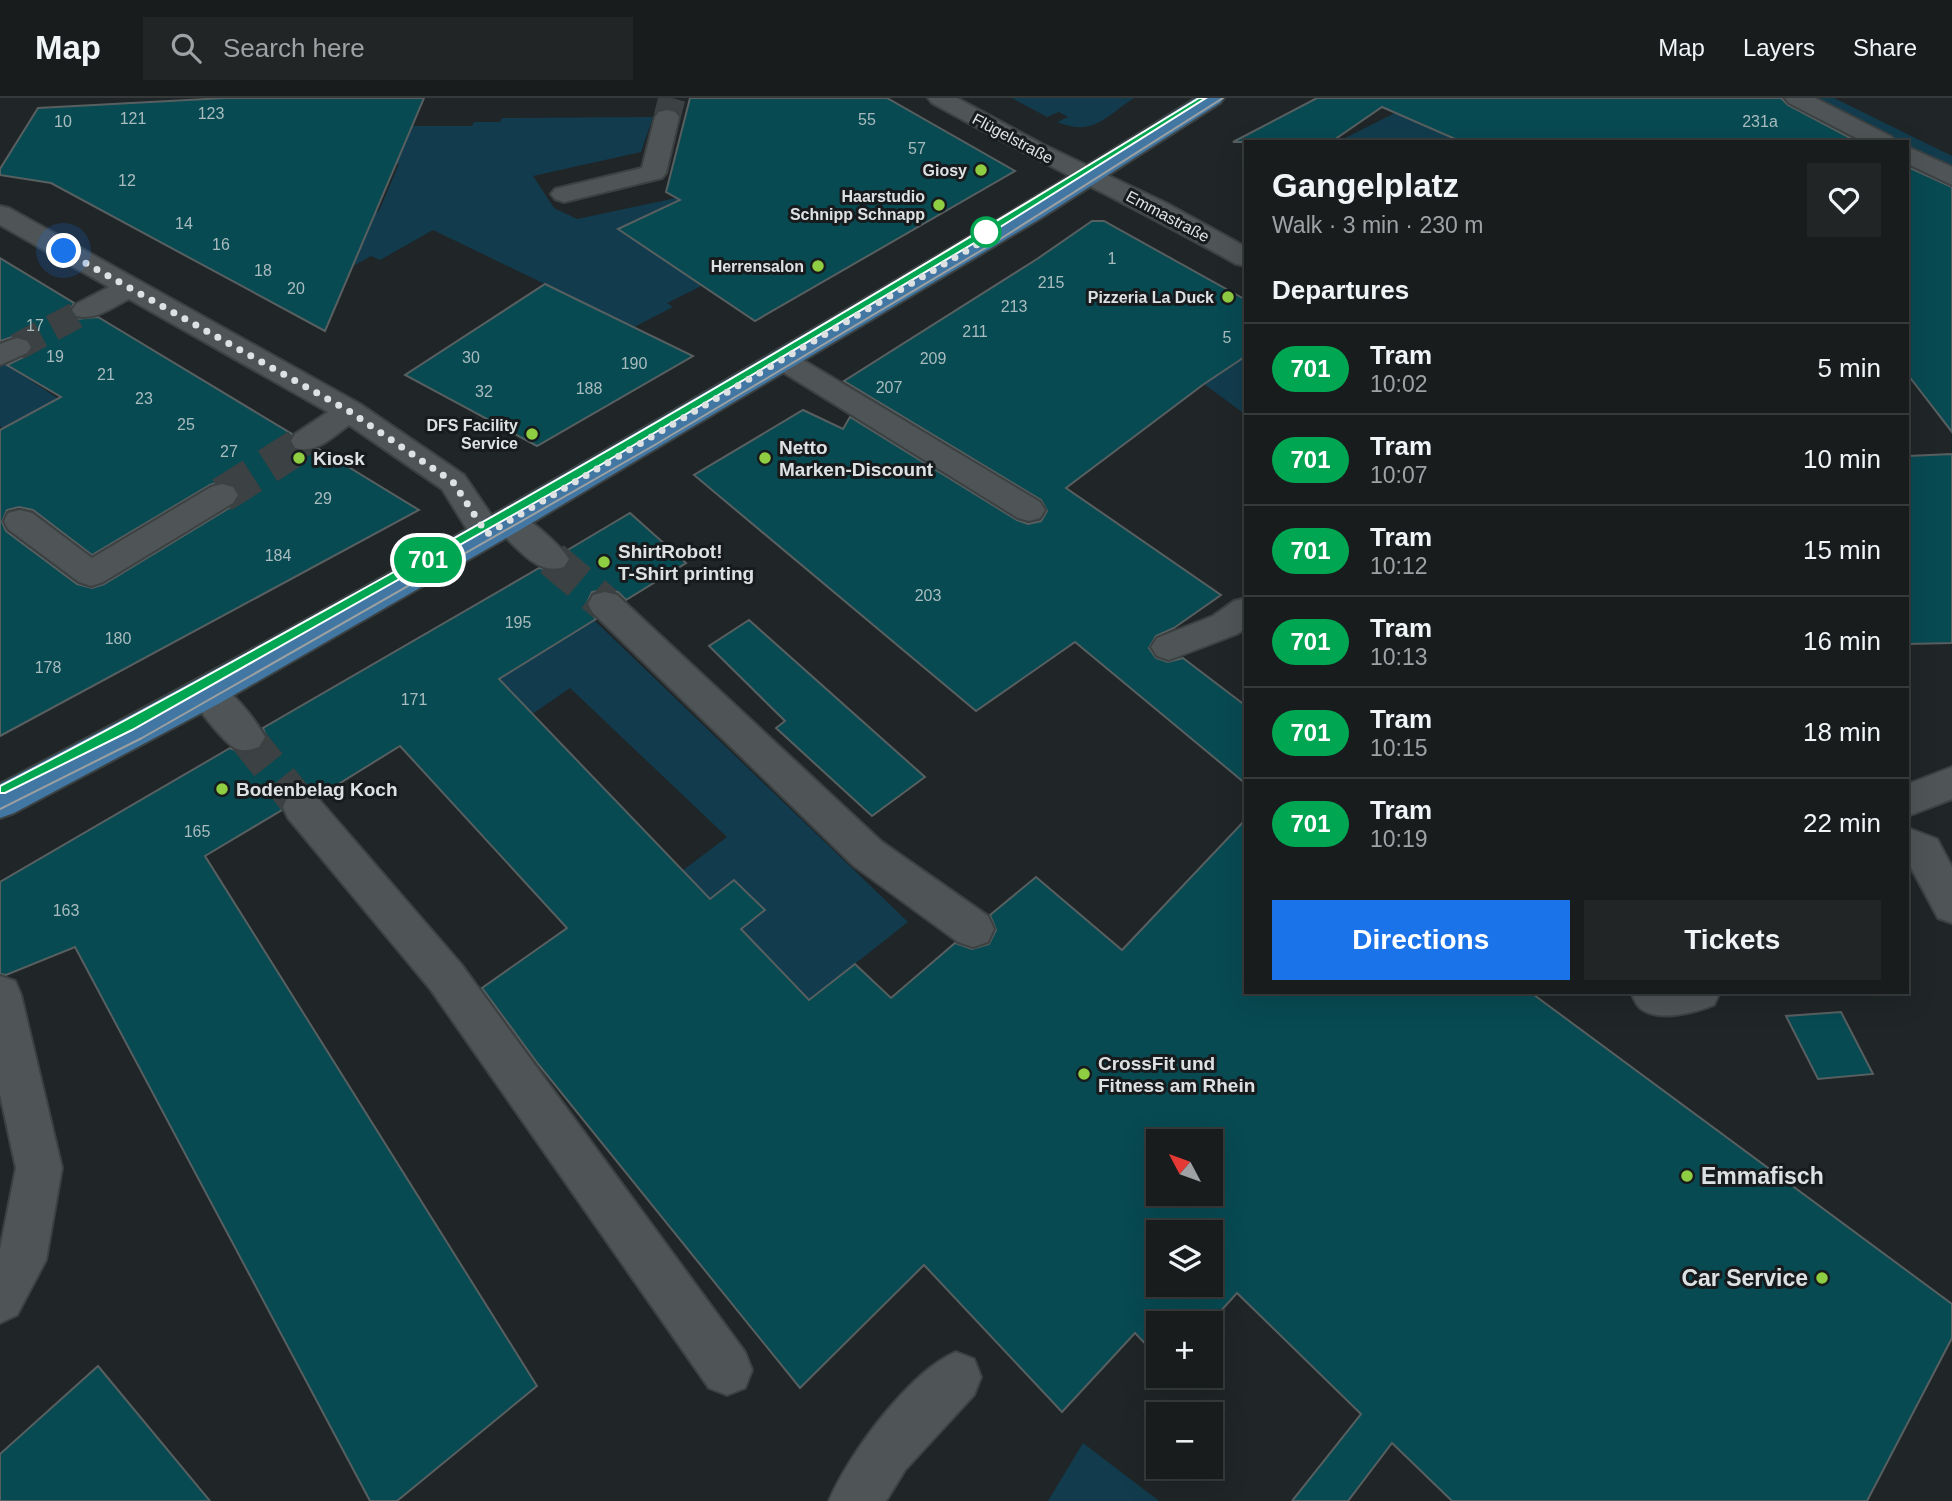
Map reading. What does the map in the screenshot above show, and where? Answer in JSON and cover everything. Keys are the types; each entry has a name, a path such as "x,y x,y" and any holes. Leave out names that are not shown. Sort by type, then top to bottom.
{"main road":[{"path":"0,802 207,692 498,528 783,360 1212,98"}],"street":[{"name":"Flügelstraße","path":"940,98 1088,176"},
{"path":"1797,98 1879,140"},
{"path":"564,194 653,173 667,117"},
{"path":"1909,155 1941,171"},
{"path":"1909,176 1941,171"},
{"name":"Emmastraße","path":"1088,176 1157,208 1244,257"},
{"path":"0,214 349,411 453,482 498,528 552,559"},
{"path":"86,310 129,288"},
{"path":"783,360 1029,510"},
{"path":"306,441 349,411"},
{"path":"20,521 90,574 222,495"},
{"path":"605,604 868,854 973,929"},
{"path":"1169,647 1225,625 1244,611"},
{"path":"207,692 246,737"},
{"path":"1909,801 1952,782"},
{"path":"302,807 446,977 727,1370"},
{"path":"1909,844 1923,851 1952,906"},
{"path":"1654,994 1678,994"},
{"path":"0,995 39,1168 22,1260 0,1298"},
{"path":"856,1501 886,1451 956,1377"}],"shaded area":[{"path":"1012,98 1134,98 1098,123 1080,127 1057,122 1068,117 1059,112 1047,117"},
{"path":"1813,98 1834,98 1952,156 1952,168 1909,146 1909,140 1896,140"},
{"path":"1405,108 1452,138 1448,140 1341,140"},
{"path":"653,117 641,152 533,176 554,208 577,219 676,198 735,232 734,270 667,303 673,307 576,357 580,301 433,230 380,260 371,256 330,279 306,240 379,211 399,164 293,165 342,126 472,126 474,122 500,122 502,118"},
{"path":"1244,357 1244,414 1204,384"},
{"path":"5,364 205,494 149,529 0,426 0,367"},
{"path":"594,620 908,922 809,1000 741,929 764,910 735,880 710,899 682,871 727,837 570,688 531,715 499,679"},
{"path":"1083,1443 1159,1501 1048,1501"}],"building":[{"path":"225,98 424,98 325,331 51,183 0,175 0,169 38,108"},
{"path":"690,98 887,98 1015,171 755,321 618,229 680,200 666,192"},
{"path":"1317,98 1781,98 1788,105 1854,140 1457,140 1382,107 1334,140 1233,142"},
{"path":"1909,167 1952,187 1952,432 1909,376"},
{"path":"1092,221 1104,221 1244,299 1244,357 1204,384 1066,488 1221,595 1174,628 1156,636 1149,648 1156,658 1168,662 1183,658 1244,704 1244,782 1075,642 976,711 694,475 803,410 843,429 850,417 1017,520 1028,524 1041,521 1047,511 1041,500 844,381 1037,259"},
{"path":"0,258 74,303 70,311 76,319 98,317 292,434 289,442 295,451 319,449 419,510 0,736 0,430 61,397 7,365 28,355 33,346 28,338 18,335 0,341","holes":["221,481 234,484 240,494 234,505 104,584 92,588 77,584 6,531 2,522 7,510 19,507 33,510 92,555 210,485"]},
{"path":"545,284 693,356 537,446 405,375"},
{"path":"1952,454 1952,643 1909,644 1909,456"},
{"path":"630,513 686,563 626,600 618,592 606,589 592,592 586,605 596,619 499,679 710,899 734,880 765,910 741,929 809,1000 855,964 891,998 955,943 972,949 989,944 996,930 990,915 1036,877 1122,950 1244,821 1244,994 1533,994 1952,1304 1952,1338 1867,1501 1452,1501 1392,1443 1348,1501 1292,1501 1361,1414 1237,1293 1221,1311 1146,1311 1146,1344 1135,1333 1062,1412 924,1265 800,1388 538,1064 482,988 567,928 400,746 319,796 303,789 287,794 281,806 282,810 205,856 537,1386 397,1501 370,1501 75,947 6,975 0,974 0,882 230,748 242,753 260,749 267,738 263,728 539,568 564,570 572,559 566,551"},
{"path":"749,620 925,777 872,816 776,728 785,721 709,646"},
{"path":"1841,1012 1873,1074 1818,1079 1786,1016"},
{"path":"98,1366 210,1501 0,1501 0,1454"}],"tunnel":[{"path":"667,117 672,98"},
{"path":"17,347 86,310"},
{"path":"300,445 306,441"},
{"path":"222,495 300,445"},
{"path":"552,559 605,604"},
{"path":"246,737 302,807"}],"tram line":[{"path":"0,789 131,724 324,619 514,510 860,307 1202,98"},
{"name":"701","path":"0,789 128,726 407,572 641,438 1059,188 1202,98"},
{"path":"0,809 142,738 653,446 997,241 1223,98"}],"place":[{"name":"Giosy","path":"981,170"},
{"name":"Haarstudio Schnipp Schnapp","path":"939,205"},
{"name":"Herrensalon","path":"818,266"},
{"name":"Pizzeria La Duck","path":"1228,297"},
{"name":"DFS Facility Service","path":"532,434"},
{"name":"Kiosk","path":"299,458"},
{"name":"Netto Marken-Discount","path":"765,458"},
{"name":"ShirtRobot! T-Shirt printing","path":"604,562"},
{"name":"Bodenbelag Koch","path":"222,789"},
{"name":"CrossFit und Fitness am Rhein","path":"1084,1074"},
{"name":"Emmafisch","path":"1687,1176"},
{"name":"Car Service","path":"1822,1278"}],"route":[{"path":"64,251 349,411 453,482 487,534 983,241 986,232"}]}
